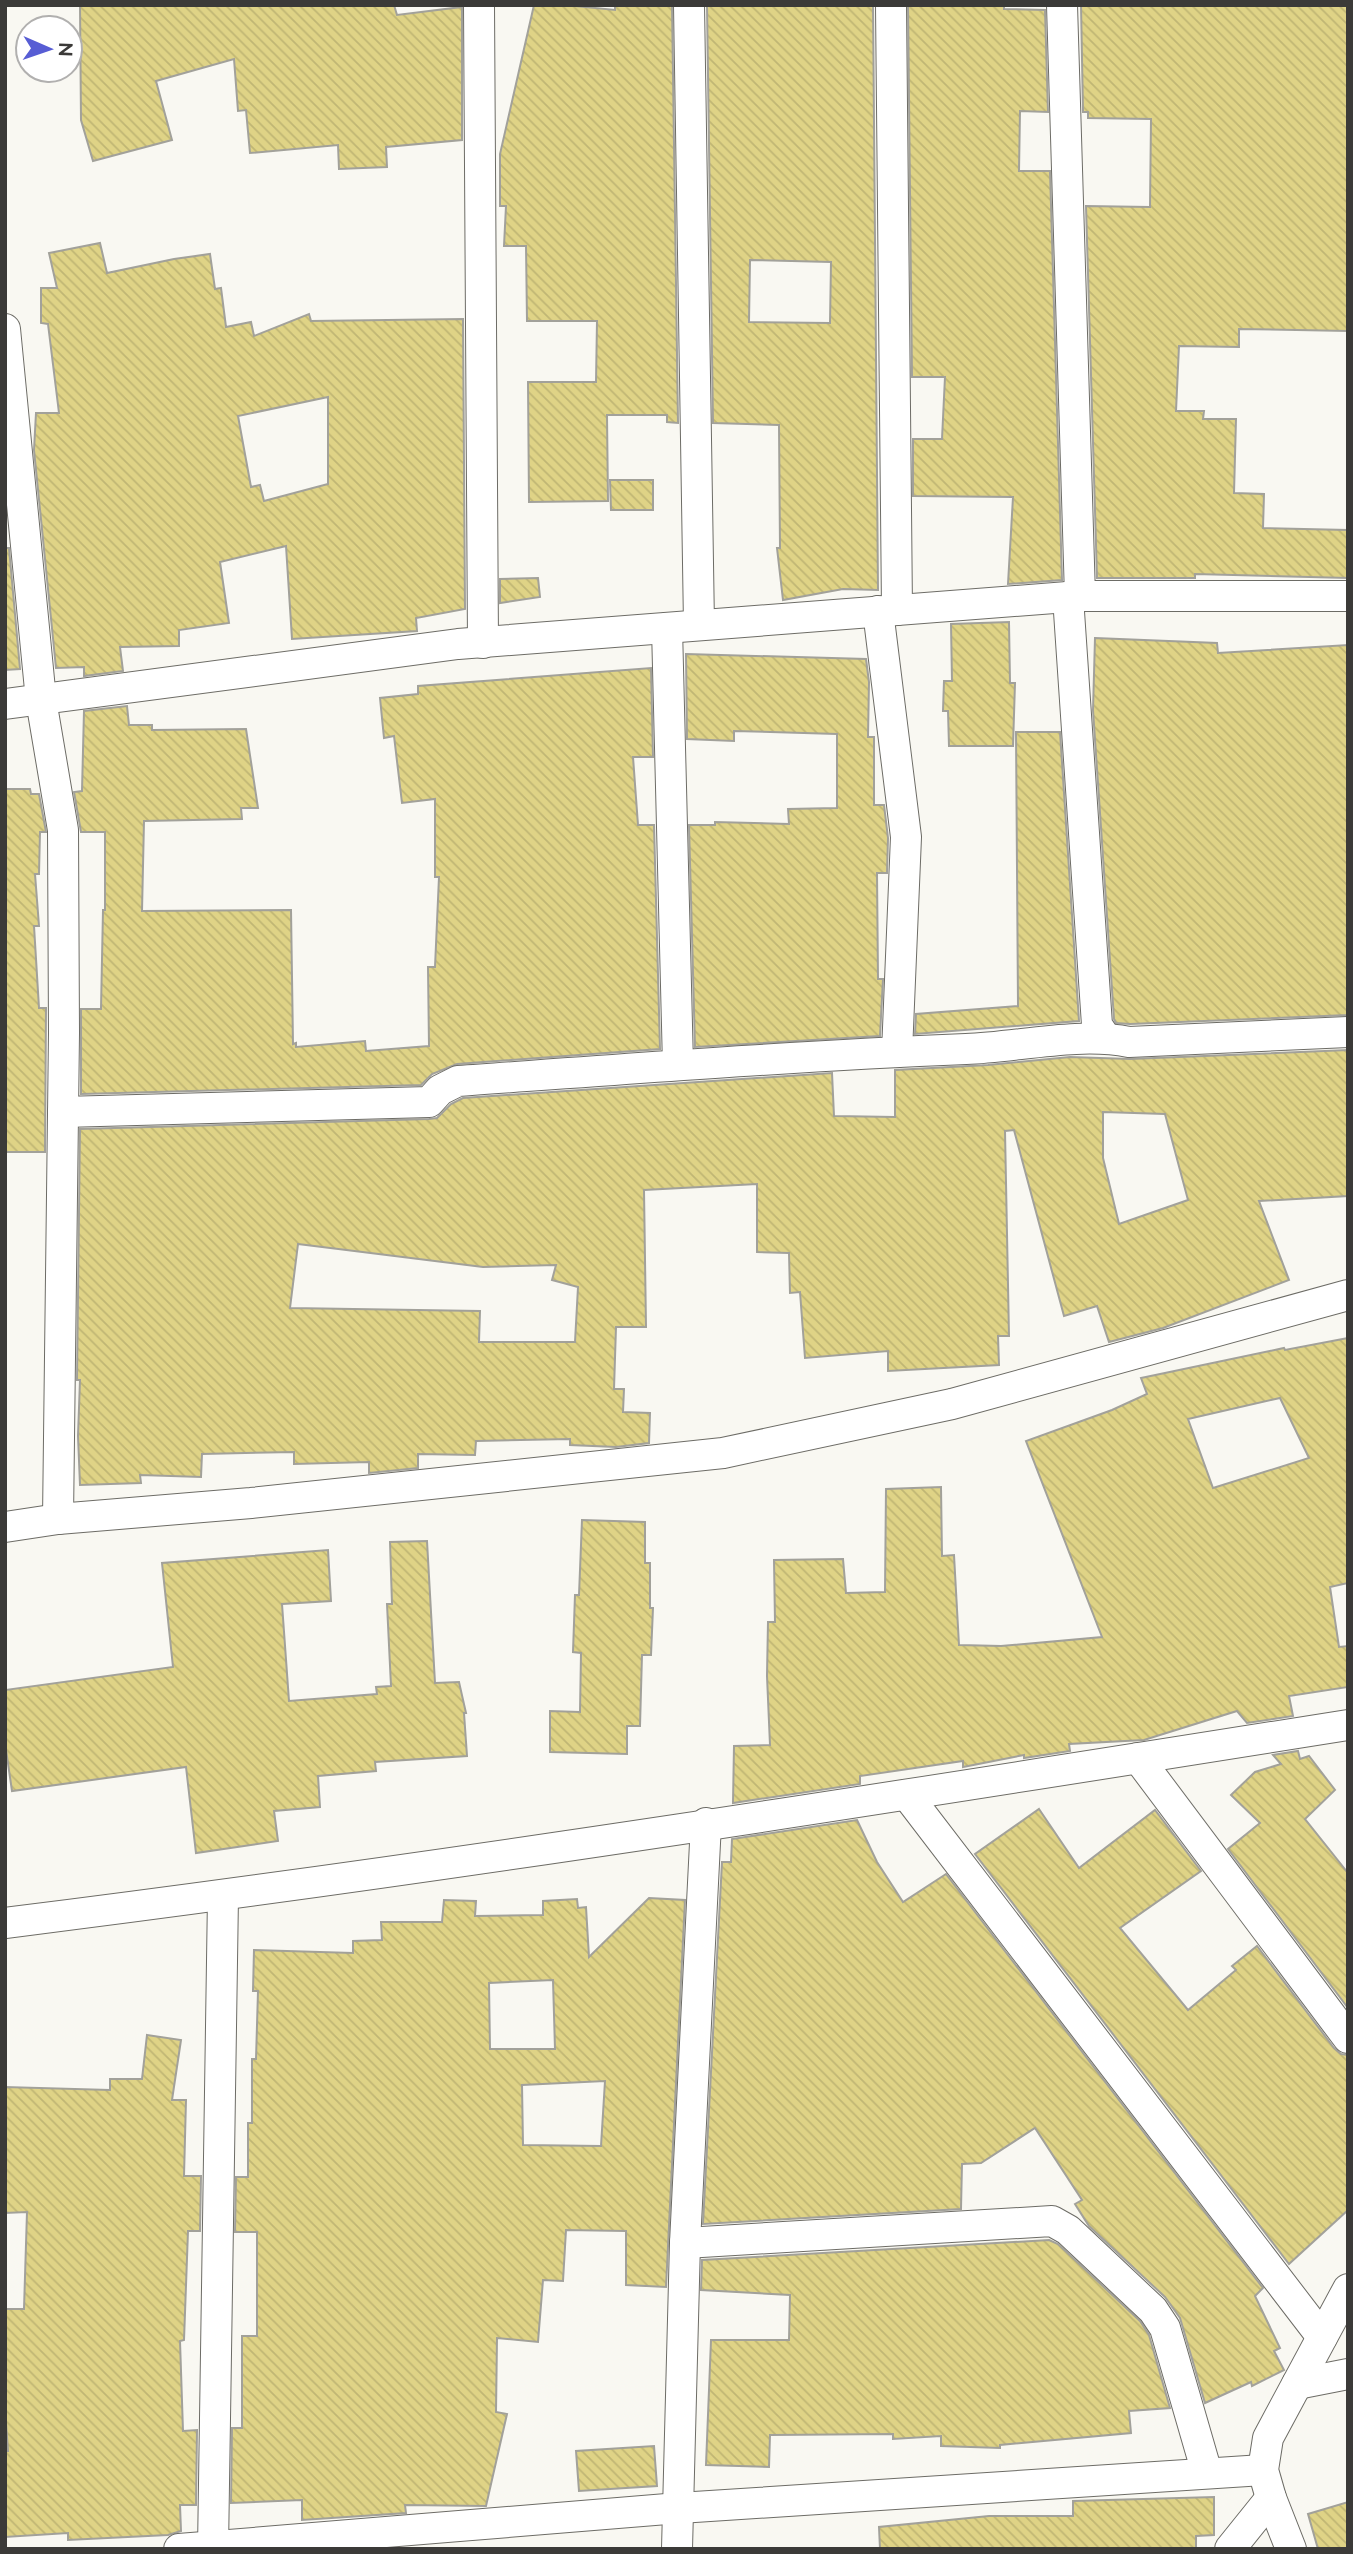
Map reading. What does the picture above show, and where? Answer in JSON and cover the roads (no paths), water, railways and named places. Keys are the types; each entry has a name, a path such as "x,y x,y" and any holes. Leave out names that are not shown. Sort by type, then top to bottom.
{"street":[{"path":"479,5 483,643"},
{"path":"689,5 699,625"},
{"path":"891,5 888,610 905,837 897,1052"},
{"path":"1062,5 1074,596 1097,1025 1105,1037"},
{"path":"5,330 41,701 63,830 58,1519"},
{"path":"5,704 483,643 699,625 1074,596 1348,596"},
{"path":"667,628 678,1065"},
{"path":"63,1112 429,1102 440,1090 458,1080 988,1048 1105,1037 1129,1042 1348,1032"},
{"path":"5,1527 58,1519 251,1503 723,1453 952,1404 1348,1295"},
{"path":"5,1923 223,1896 907,1795 1348,1725"},
{"path":"1138,1758 1348,2038"},
{"path":"907,1795 1322,2337"},
{"path":"677,2549 685,2243 706,1823"},
{"path":"213,2547 223,1896"},
{"path":"685,2243 1052,2221 1068,2230 1144,2301 1165,2328 1208,2473"},
{"path":"1291,2549 1263,2470 1268,2438 1348,2289"},
{"path":"1297,2384 1348,2374"},
{"path":"179,2549 679,2508 1263,2470"},
{"path":"1230,2549 1271,2498"}]}
